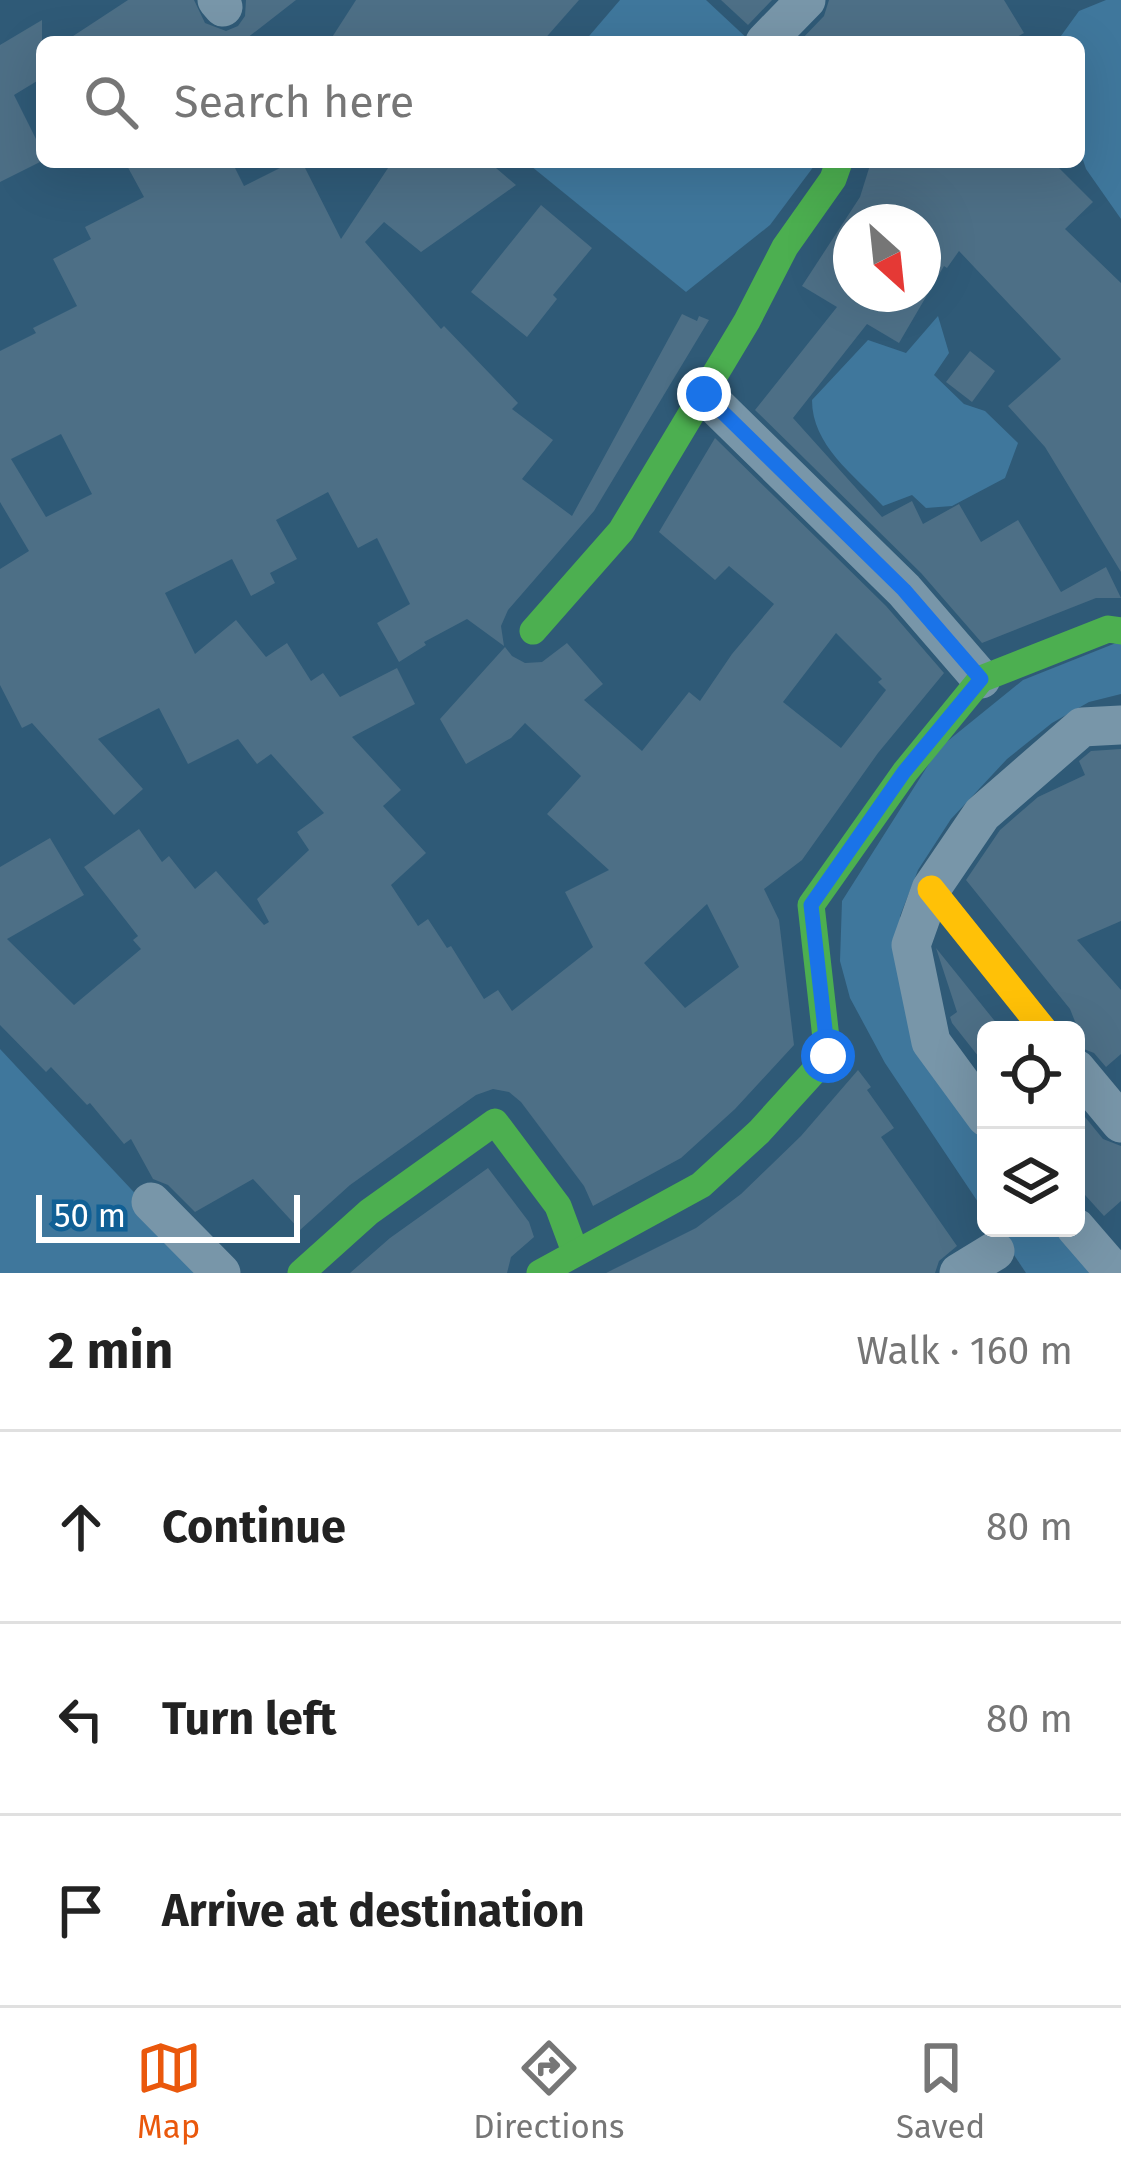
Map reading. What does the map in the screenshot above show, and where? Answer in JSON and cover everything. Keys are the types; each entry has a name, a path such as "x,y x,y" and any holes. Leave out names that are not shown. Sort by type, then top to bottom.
{"street":[{"path":"771,36 806,0"},
{"path":"533,631 621,531 785,247 837,168"},
{"path":"704,394 904,590 981,679"},
{"path":"540,1273 574,1250 682,1198 758,1134 828,1056 811,905 904,772 981,679 1108,629 1121,631"},
{"path":"977,1105 931,1042 911,945 931,889 982,814 1082,727 1121,725"},
{"path":"931,889 1036,1021"},
{"path":"1085,1080 1121,1123"},
{"path":"301,1273 369,1212 495,1122 559,1206 574,1250"},
{"path":"151,1202 221,1273"},
{"path":"1084,1237 1115,1273"},
{"path":"958,1273 995,1251"}],"water":[{"path":"620,0 706,0 745,36 589,36"},
{"path":"1106,0 1121,0 1121,219 1085,166 1085,36 1061,36 1079,11"},
{"path":"533,168 813,168 770,225 686,292"},
{"path":"938,316 949,353 934,375 964,404 985,411 1018,443 1005,478 952,506 926,508 912,495 883,506 827,445 812,400 868,340 906,353"},
{"path":"1121,641 1121,694 1089,702 1052,723 1007,759 951,819 918,870 900,916 913,1005 977,1114 977,1201 885,1063 850,998 840,961 842,901 939,748 1023,680"},
{"path":"0,1049 203,1266 199,1273 0,1273"},
{"path":"1002,1237 1068,1237 1102,1273 1026,1273"}],"building":[{"path":"128,0 194,0 205,23 226,31 245,16 246,0 296,0 250,36 73,36"},
{"path":"356,0 579,0 547,36 333,36"},
{"path":"721,0 772,0 748,25"},
{"path":"829,0 1004,0 1024,33 805,36 824,16"},
{"path":"42,20 42,36 36,36 36,82 14,95 36,139 36,164 0,182 0,45"},
{"path":"128,168 235,168 244,186 280,168 305,168 341,239 388,168 496,168 516,185 421,252 384,222 365,242 441,329 444,326 518,403 512,409 553,440 522,479 572,516 682,314 709,320 594,511 508,610 501,626 504,646 467,619 399,662 377,623 410,604 377,538 358,548 328,492 276,520 297,559 270,573 275,583 251,596 232,559 165,593 195,654 236,620 266,657 287,643 311,681 323,673 340,697 397,668 415,704 352,737 401,790 383,806 426,853 391,885 418,926 428,919 447,948 451,946 484,999 498,990 512,1011 593,947 565,892 609,870 547,814 581,776 525,723 511,738 466,764 440,719 505,647 525,663 542,662 567,643 603,684 584,700 642,751 689,692 700,701 774,604 729,566 715,580 659,532 715,438 886,606 944,673 878,753 802,860 764,889 779,920 794,1045 681,1158 593,1206 584,1186 521,1102 509,1092 493,1089 476,1095 350,1185 300,1230 253,1179 195,1212 168,1185 153,1179 131,1139 124,1144 90,1103 51,1067 46,1072 0,1025 0,867 50,838 84,895 7,939 74,1005 141,949 133,940 138,936 84,867 139,829 162,862 169,856 195,889 216,871 264,925 269,922 257,899 309,850 297,832 324,813 271,754 257,764 238,739 188,764 159,708 98,739 143,789 114,815 32,723 22,728 0,685 0,569 29,551 0,502 0,351 77,306 53,259 91,239 85,227 144,197","holes":["61,434 92,494 46,517 11,459","836,633 882,679 878,682 886,690 841,748 783,702","707,904 739,967 685,1008 644,963"]},
{"path":"869,168 1059,168 1093,202 1065,229 1121,283 1121,572 1045,447 1008,406 1061,359 959,251 941,271 941,204 855,204"},
{"path":"541,205 592,248 553,295 557,299 527,337 471,292"},
{"path":"833,238 833,305 802,286"},
{"path":"833,312 917,312 899,343 867,324 793,418 882,517 912,501 923,524 959,504 981,542 1018,520 1061,592 1106,567 1121,598 1096,598 982,643 921,573 755,410"},
{"path":"970,351 995,371 972,402 946,382"},
{"path":"1121,749 1121,921 1077,940 1121,990 1121,1054 1106,1067 1085,1050 1085,1021 1075,1021 966,880 1000,830 1038,797 1085,775 1079,761 1091,751"},
{"path":"936,948 995,1021 977,1021 977,1055 952,1023 950,1017 957,1012"},
{"path":"858,1070 894,1128 881,1137 957,1246 939,1261 935,1273 606,1273 696,1228 741,1194 801,1136"},
{"path":"1085,1117 1103,1139 1121,1146 1121,1201 1104,1216 1085,1195"},
{"path":"488,1168 529,1222 534,1237 511,1257 507,1273 350,1273 390,1238"}],"traffic: fast":[{"path":"533,631 621,531 747,321 785,247 837,168"},
{"path":"540,1273 701,1185 759,1132 828,1056 811,905 905,772 981,679 1108,629 1121,631"},
{"path":"301,1273 369,1212 495,1122 558,1206 574,1249"}],"traffic: slow":[{"path":"931,889 1037,1021"}],"route":[{"path":"704,394 904,590 981,679 904,772 811,905 828,1056"}]}
